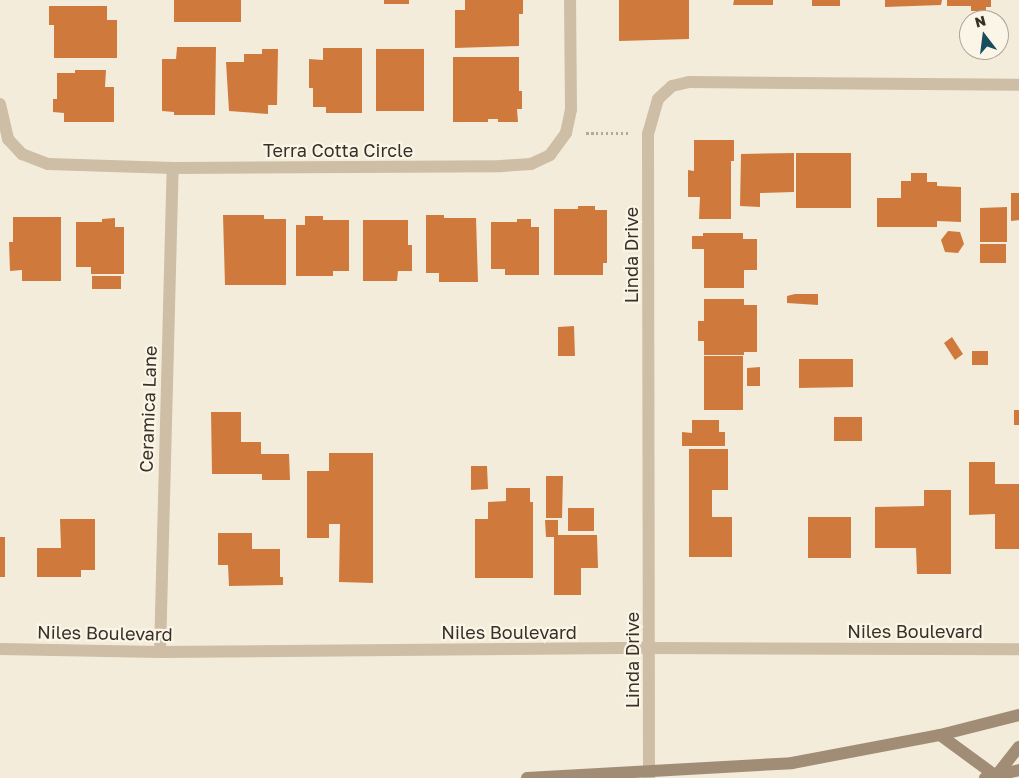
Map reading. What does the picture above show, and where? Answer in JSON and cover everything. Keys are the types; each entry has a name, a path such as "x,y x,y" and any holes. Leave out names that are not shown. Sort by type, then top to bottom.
{"main road":[{"path":"527,778 649,775 792,764 940,736 1019,715"},
{"path":"940,736 993,777"},
{"path":"993,777 1019,747"},
{"path":"993,777 1019,770"}],"street":[{"name":"Terra Cotta Circle","path":"0,104 8,139 22,154 48,164 173,168 501,166 530,164 550,155 566,133 571,110 570,0"},
{"name":"Linda Drive","path":"649,775 648,134 658,99 672,86 690,82 1019,85"},
{"name":"Ceramica Lane","path":"160,652 173,168"},
{"name":"Niles Boulevard","path":"0,650 160,652 650,648 1019,649"}],"path":[{"path":"566,133 648,134"}],"building":[{"path":"174,0 241,0 241,22 174,22"},
{"path":"384,0 409,0 409,4 384,4"},
{"path":"465,0 523,0 523,14 519,14 519,46 455,48 455,10 465,10"},
{"path":"619,0 689,0 689,39 619,41"},
{"path":"734,0 773,0 773,5 733,5"},
{"path":"812,0 840,0 840,6 812,6"},
{"path":"885,0 942,0 941,5 885,7"},
{"path":"947,0 991,0 991,7 986,7 986,10 971,10 971,6 947,6"},
{"path":"49,6 107,6 107,20 117,20 117,58 54,58 54,25 49,25"},
{"path":"177,47 216,47 215,115 174,115 174,112 162,111 162,59 176,59"},
{"path":"323,48 362,48 362,113 326,113 326,107 313,107 313,88 309,88 309,59 323,60"},
{"path":"262,49 278,49 277,105 268,105 268,114 229,111 226,62 244,62 244,54 262,54"},
{"path":"376,49 424,49 424,111 376,111"},
{"path":"453,57 519,57 519,91 522,91 522,109 517,109 518,122 498,122 498,119 488,119 488,122 453,122"},
{"path":"75,70 106,70 105,87 114,87 114,122 64,122 64,113 53,112 53,99 57,99 57,73 75,73"},
{"path":"694,140 734,140 734,161 731,161 731,219 699,219 700,197 688,197 688,170 694,171"},
{"path":"794,153 794,192 760,193 760,207 740,206 741,154"},
{"path":"796,153 851,153 851,208 796,208"},
{"path":"911,173 927,173 927,182 937,182 937,186 961,187 961,222 937,221 937,227 877,227 877,198 901,198 901,181 911,181"},
{"path":"1011,193 1019,193 1019,220 1011,221"},
{"path":"578,206 595,206 595,210 607,210 607,263 603,263 603,275 554,275 554,209 578,209"},
{"path":"1007,207 1007,242 980,242 980,208"},
{"path":"223,215 264,215 264,219 286,219 286,285 225,285"},
{"path":"426,215 444,215 444,218 476,218 478,282 439,282 439,273 426,273"},
{"path":"305,216 323,216 323,220 349,220 349,271 333,271 333,276 296,276 296,225 305,225"},
{"path":"13,217 61,217 61,281 22,281 22,270 10,271 9,242 13,242"},
{"path":"115,218 115,227 124,227 124,274 91,274 91,267 76,267 76,222 102,222 102,219"},
{"path":"517,219 531,219 531,227 539,227 539,275 505,275 505,269 491,269 491,222 517,222"},
{"path":"363,220 408,220 408,245 412,245 412,271 398,271 397,281 363,281"},
{"path":"948,231 960,232 964,244 958,253 945,252 941,240"},
{"path":"703,233 743,233 743,239 757,239 757,270 744,270 744,288 704,288 704,249 692,249 692,236 703,236"},
{"path":"980,244 1006,244 1006,263 980,263"},
{"path":"92,276 121,276 121,289 92,289"},
{"path":"818,294 818,305 787,303 787,296"},
{"path":"704,299 744,299 744,305 757,305 757,352 744,352 744,355 704,355 704,341 698,341 698,321 704,321"},
{"path":"574,326 575,356 558,356 558,327"},
{"path":"952,337 963,354 955,360 944,343"},
{"path":"972,351 988,351 988,365 972,365"},
{"path":"704,356 743,356 743,410 704,410"},
{"path":"799,359 853,359 853,387 799,388"},
{"path":"760,367 760,386 747,386 747,368"},
{"path":"1014,410 1019,410 1019,425 1014,425"},
{"path":"211,412 241,412 241,442 261,442 261,454 289,454 290,480 262,480 262,474 212,474"},
{"path":"834,417 862,417 862,441 834,441"},
{"path":"692,420 719,420 719,432 725,432 725,446 682,446 682,432 692,433"},
{"path":"689,449 728,449 728,490 712,490 712,517 732,517 732,557 689,557"},
{"path":"329,453 373,453 373,583 339,582 340,524 329,524 329,538 307,538 307,471 329,471"},
{"path":"969,462 995,462 995,484 1019,484 1019,549 995,549 995,514 969,515"},
{"path":"471,466 487,466 488,489 471,490"},
{"path":"546,476 563,476 562,518 546,518"},
{"path":"506,488 530,488 530,502 533,502 533,578 475,578 475,519 488,519 488,502 506,501"},
{"path":"924,490 951,490 951,574 917,574 916,548 875,548 875,507 924,506"},
{"path":"568,508 594,508 594,531 568,531"},
{"path":"808,517 851,517 851,558 808,558"},
{"path":"60,519 95,519 95,570 81,570 81,577 37,577 37,548 61,548"},
{"path":"545,520 558,520 558,535 597,535 598,568 581,568 581,595 554,595 554,537 546,537"},
{"path":"218,533 252,533 252,549 280,549 280,577 283,577 283,585 229,586 228,565 218,565"},
{"path":"0,537 5,537 5,577 0,577"}]}
